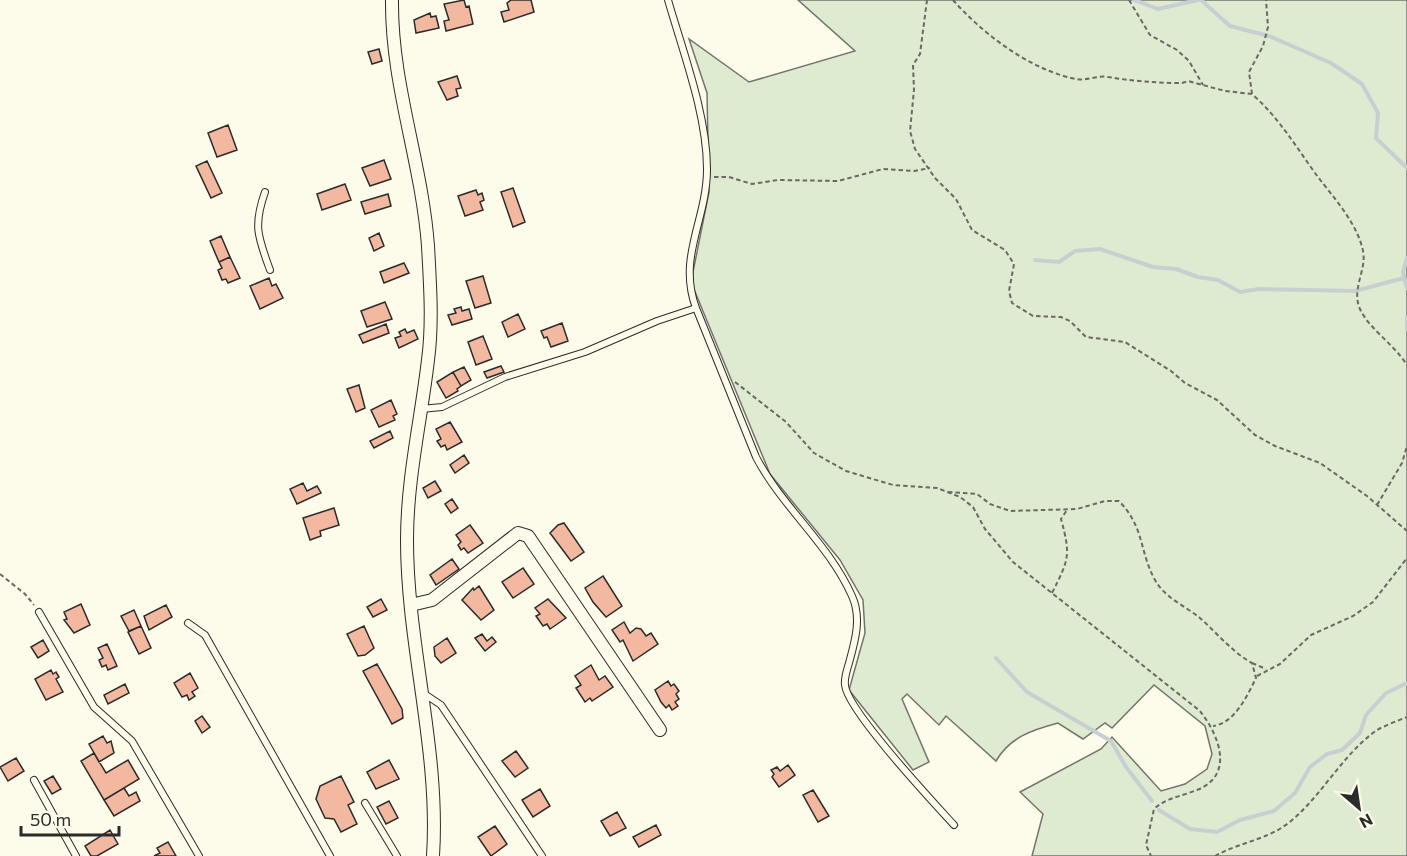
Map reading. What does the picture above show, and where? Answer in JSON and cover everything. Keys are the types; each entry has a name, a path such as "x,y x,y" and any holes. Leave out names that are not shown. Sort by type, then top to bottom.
{"street":[{"path":"392,0 395,60 423,200 428,245 431,327 408,502 408,556 411,605 434,791 433,856"},
{"path":"411,605 432,600 518,533 528,536 660,730"}],"lane":[{"path":"668,0 702,123 707,150 707,176 688,269 688,286 756,457 768,481 818,543 852,596 858,623 844,684 848,696 888,750 954,825"},
{"path":"265,192 259,209 256,232 270,270"},
{"path":"420,409 442,407 504,377 585,351 657,321 696,308"},
{"path":"39,612 94,707 132,741 146,762 199,856"},
{"path":"189,622 205,635 330,856"},
{"path":"422,692 441,705 542,856"},
{"path":"34,780 76,856"},
{"path":"365,803 397,856"}],"path":[{"path":"953,0 980,28 1027,59 1058,75 1079,80 1106,77 1128,82 1182,83 1188,81 1225,91 1252,94 1286,129 1354,229 1363,251 1358,277 1359,307 1367,321 1394,345 1407,365"},
{"path":"1129,0 1150,35 1177,50 1190,61 1203,85"},
{"path":"1252,94 1250,67 1263,46 1268,27 1266,0"},
{"path":"927,1 920,54 913,65 914,90 910,131 915,149 935,178 956,199 972,230 1005,250 1014,264 1009,291 1012,303 1033,316 1061,317 1070,321 1086,337 1125,342 1171,371 1185,383 1217,400 1255,435 1275,446 1320,463 1377,505 1407,531"},
{"path":"707,176 729,177 752,184 778,180 838,181 883,169 914,171 930,168"},
{"path":"725,376 763,402 814,453 846,471 893,485 977,494 990,504 1010,511 1066,510 1105,501 1119,501 1132,515 1155,581 1173,600 1201,619 1241,656 1268,670"},
{"path":"1377,505 1402,463 1407,446"},
{"path":"945,491 960,497 973,507 985,529 1013,562 1191,702 1211,726 1221,748 1219,767 1215,776 1207,785 1165,801 1154,809 1146,845 1151,856"},
{"path":"1052,593 1068,562 1068,544 1061,519 1066,510"},
{"path":"1211,726 1225,722 1234,713 1258,674 1280,664 1311,635 1353,616 1373,602 1407,558"},
{"path":"0,574 25,594 39,612"},
{"path":"1252,663 1256,678"},
{"path":"1215,856 1271,836 1292,820 1326,787 1356,748 1379,729 1407,717"}],"green space":[{"path":"798,0 1407,0 1407,856 1032,856 1043,814 1020,792 1101,749 1112,737 1161,791 1185,784 1207,769 1212,754 1205,726 1154,685 1112,728 1105,723 1083,739 1058,723 1015,740 996,761 946,716 939,725 907,694 902,699 929,762 913,770 849,690 865,633 863,600 840,560 770,474 691,282 709,192 707,93 689,39 749,82 855,51"}],"building":[{"path":"464,0 466,7 469,6 473,24 446,31 444,21 449,20 444,4"},
{"path":"511,0 531,0 534,12 504,22 501,12 509,10 507,3"},
{"path":"430,13 431,17 436,16 439,28 416,33 414,20"},
{"path":"379,49 382,61 372,64 368,52"},
{"path":"457,76 461,88 456,89 458,96 447,100 438,82"},
{"path":"228,125 237,150 217,157 208,133"},
{"path":"384,160 391,179 370,186 362,168"},
{"path":"207,161 222,193 211,198 196,166"},
{"path":"345,184 351,200 322,210 317,194"},
{"path":"513,188 525,222 513,227 501,192"},
{"path":"476,190 478,195 482,193 484,200 480,202 483,210 465,216 458,196"},
{"path":"388,194 391,206 365,214 361,202"},
{"path":"379,233 384,246 374,251 369,238"},
{"path":"221,236 230,257 219,262 210,241"},
{"path":"230,257 240,278 228,283 226,279 222,280 218,270 222,268 219,262"},
{"path":"404,263 409,273 384,283 380,272"},
{"path":"483,276 491,303 475,308 466,281"},
{"path":"269,278 272,286 276,284 283,298 260,309 250,286"},
{"path":"385,302 392,319 367,327 361,311"},
{"path":"461,307 462,311 469,309 472,319 452,325 448,315 456,313 454,309"},
{"path":"518,314 525,329 508,337 502,322"},
{"path":"562,323 568,341 551,347 547,337 544,338 541,331"},
{"path":"386,324 389,333 363,343 359,335"},
{"path":"405,329 407,333 414,330 418,339 399,348 395,338 401,336 399,332"},
{"path":"483,336 492,359 476,365 468,342"},
{"path":"501,366 504,372 487,378 484,372"},
{"path":"464,367 471,380 461,386 453,372"},
{"path":"453,372 461,386 457,389 458,391 446,398 437,382"},
{"path":"359,385 365,408 356,412 347,389"},
{"path":"391,400 397,414 393,416 395,420 379,427 371,410"},
{"path":"450,422 462,442 447,450 445,445 441,447 437,441 441,439 436,429"},
{"path":"390,431 393,438 374,448 370,441"},
{"path":"464,455 469,463 455,473 450,465"},
{"path":"435,481 441,491 428,498 423,488"},
{"path":"303,483 307,491 317,486 321,493 297,504 290,489"},
{"path":"452,499 458,508 451,513 445,504"},
{"path":"334,508 339,525 320,531 321,536 310,540 303,518"},
{"path":"564,523 584,552 571,561 550,533 558,525"},
{"path":"470,525 483,543 468,553 464,548 461,550 458,545 461,542 456,535"},
{"path":"452,559 459,569 436,585 430,575"},
{"path":"523,568 534,584 513,598 502,582"},
{"path":"603,576 622,606 606,617 585,588"},
{"path":"479,586 494,610 481,620 462,600 473,588 474,590"},
{"path":"381,599 387,610 373,617 367,607"},
{"path":"548,599 566,618 550,629 547,624 543,626 536,616 540,614 535,608"},
{"path":"81,604 90,625 74,633 64,620 67,619 64,612"},
{"path":"166,605 172,617 149,630 144,616"},
{"path":"134,610 141,626 129,631 121,616"},
{"path":"624,622 630,633 636,628 641,629 646,636 651,633 658,644 633,661 623,640 620,642 612,630"},
{"path":"141,626 151,648 139,654 128,632"},
{"path":"364,626 374,648 365,655 358,656 347,634"},
{"path":"482,634 487,641 492,637 496,642 485,651 475,638"},
{"path":"447,638 456,653 441,663 435,656 434,647"},
{"path":"43,640 49,651 38,658 31,647"},
{"path":"107,644 117,666 108,670 106,665 102,667 99,660 103,658 98,648"},
{"path":"377,664 402,709 403,718 392,724 363,671"},
{"path":"591,665 599,680 605,676 613,687 592,701 590,698 585,702 576,688 581,685 575,676"},
{"path":"51,670 59,677 56,679 63,692 46,700 35,679"},
{"path":"190,673 198,688 192,692 195,696 189,700 187,695 182,697 174,683"},
{"path":"668,681 671,686 674,684 679,691 676,694 679,699 675,702 678,706 672,710 669,705 666,708 655,690"},
{"path":"125,684 129,693 108,704 104,695"},
{"path":"202,716 210,727 202,733 195,721"},
{"path":"103,736 107,743 111,741 114,753 99,762 89,744"},
{"path":"516,751 528,768 515,777 502,761"},
{"path":"94,753 106,773 128,760 139,779 104,800 81,761"},
{"path":"16,758 24,771 8,781 0,767"},
{"path":"389,760 399,779 376,789 367,772"},
{"path":"788,765 795,775 779,787 772,777 774,774 771,770 777,767 780,771"},
{"path":"53,776 61,789 52,794 44,781"},
{"path":"341,776 354,802 348,805 357,824 341,832 334,819 325,818 316,799 320,786"},
{"path":"124,788 129,796 136,792 140,801 114,816 104,800"},
{"path":"540,789 550,806 533,817 522,800"},
{"path":"813,790 829,816 818,822 803,795"},
{"path":"389,801 398,818 386,824 377,807"},
{"path":"617,812 626,828 610,836 601,821"},
{"path":"656,825 661,835 639,847 633,837"},
{"path":"495,826 507,844 491,856 478,837"},
{"path":"110,830 118,844 97,856 91,856 85,846"},
{"path":"168,842 176,856 154,856 160,853 157,848"}],"waterway":[{"path":"1134,0 1158,9 1198,0"},
{"path":"1201,0 1230,26 1269,36 1331,63 1362,84 1378,113 1376,138 1407,168"},
{"path":"1035,260 1059,262 1075,251 1100,249 1153,267 1176,269 1198,277 1218,280 1240,292 1259,289 1355,291 1404,278"},
{"path":"1407,258 1403,272 1407,288"},
{"path":"1407,317 1407,329"},
{"path":"996,658 1027,692 1111,741 1126,767 1152,801"},
{"path":"1159,810 1190,829 1217,832 1240,820 1274,811 1295,793 1310,767 1327,754 1342,750 1360,733 1366,715 1386,693 1407,683"}]}
